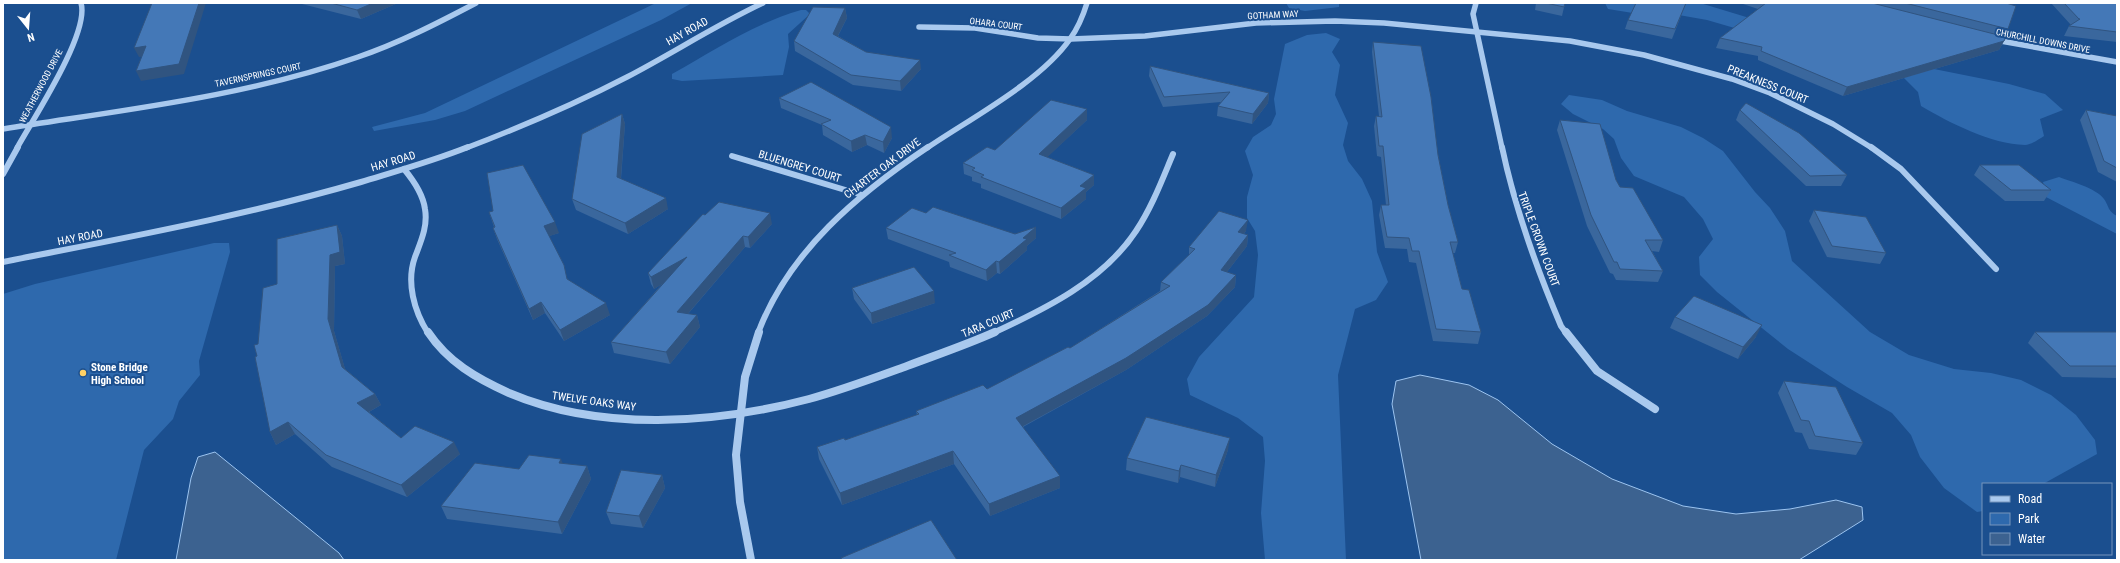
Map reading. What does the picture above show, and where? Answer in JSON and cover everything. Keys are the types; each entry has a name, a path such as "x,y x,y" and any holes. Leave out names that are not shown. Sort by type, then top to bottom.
{"street":[{"name":"WEATHERWOOD DRIVE","path":"3,174 75,43 83,10 81,3"},
{"name":"TAVERNSPRINGS COURT","path":"3,129 231,91 299,76 341,63 396,43 476,3"},
{"name":"HAY ROAD","path":"3,262 186,226 274,206 404,169 530,123 632,74 698,36 763,3"},
{"name":"CHARTER OAK DRIVE","path":"751,560 742,521 736,464 745,376 754,344 782,287 818,237 862,195 893,171 1030,79 1054,58 1071,39 1081,20 1087,3"},
{"name":"TRIPLE CROWN COURT","path":"1476,3 1473,14 1476,32 1511,190 1534,262 1561,326 1597,371 1655,409"},
{"name":"GOTHAM WAY","path":"1071,39 1145,36 1219,26 1290,21 1384,23 1476,32"},
{"name":"OHARA COURT","path":"919,27 975,28 1038,38 1071,39"},
{"name":"PREAKNESS COURT","path":"1476,32 1576,42 1673,61 1738,82 1802,108 1833,124 1870,147 1901,169 1996,269"},
{"name":"CHURCHILL DOWNS DRIVE","path":"1987,38 2117,62"},
{"name":"TARA COURT","path":"741,412 791,403 835,391 966,344 1021,321 1066,295 1117,256 1134,235 1150,207 1173,154"},
{"name":"BLUENGREY COURT","path":"732,156 862,195"},
{"name":"TWELVE OAKS WAY","path":"404,169 417,185 425,204 426,218 426,226 412,269 411,294 423,326 447,354 466,372 528,401 553,408 638,418 741,412"}],"green space":[{"path":"656,3 692,3 661,20 465,111 435,120 374,131 372,127 425,113"},
{"path":"1286,3 1339,3 1339,7 1305,11 1289,8"},
{"path":"1605,3 1700,3 1889,60 2009,84 2045,94 2063,110 2040,119 2044,136 2032,143 2025,145 1998,141 1971,132 1921,106 1918,92 1903,77 1707,20 1673,14 1639,14 1608,9"},
{"path":"801,10 806,10 810,14 788,34 789,47 783,75 682,81 672,79 672,74 735,38 767,22"},
{"path":"1326,33 1340,39 1332,52 1340,65 1335,95 1348,123 1343,145 1348,161 1362,179 1372,201 1377,252 1388,282 1376,300 1355,309 1338,375 1346,560 1265,560 1261,513 1265,461 1263,437 1238,418 1190,395 1187,379 1199,357 1254,297 1258,255 1255,231 1247,218 1247,197 1253,175 1245,151 1253,137 1271,125 1276,114 1274,99 1285,44 1307,35"},
{"path":"1569,95 1602,100 1627,111 1681,127 1703,138 1723,151 1755,192 1770,208 1785,231 1792,261 1870,332 1909,355 1954,369 1991,373 2021,380 2051,395 2076,415 2095,440 2097,454 2045,483 1982,483 1982,511 1977,512 1944,488 1920,457 1911,435 1892,413 1847,387 1788,349 1717,292 1700,275 1699,257 1713,239 1703,219 1684,197 1634,176 1621,158 1614,139 1603,129 1573,114 1561,104"},
{"path":"2059,177 2083,186 2100,195 2110,210 2117,216 2117,234 2046,197 2043,182"},
{"name":"Stone Bridge High School","path":"214,243 229,243 230,252 199,361 200,375 179,401 173,419 144,450 116,560 3,560 3,294 35,284"}],"water":[{"path":"1420,375 1469,385 1498,400 1552,444 1612,479 1683,506 1736,514 1790,509 1836,500 1862,507 1863,520 1799,560 1421,560 1392,404 1396,381"},
{"path":"215,452 339,553 344,560 176,560 191,478 198,457"}],"building":[{"path":"152,3 199,3 179,64 136,71 146,46 134,48"},
{"path":"331,3 373,3 357,10"},
{"path":"1546,3 1565,3 1564,7"},
{"path":"1636,3 1686,3 1675,29 1628,20"},
{"path":"1766,3 1872,3 2006,37 2004,41 1847,87 1761,51 1762,47 1720,38"},
{"path":"1905,3 2006,3 2016,6 2008,29"},
{"path":"2064,3 2117,3 2117,32 2069,26 2080,19"},
{"path":"813,7 845,8 833,34 866,52 920,60 900,81 851,75 794,41"},
{"path":"1373,42 1421,46 1431,97 1438,155 1448,205 1458,242 1450,242 1462,289 1469,290 1481,332 1436,329 1419,251 1412,251 1409,238 1387,237 1381,205 1389,205 1383,146 1379,146 1376,116 1382,117"},
{"path":"1150,66 1269,93 1253,114 1218,106 1230,92 1164,97"},
{"path":"811,82 891,127 883,142 865,135 851,141 821,124 831,120 779,98"},
{"path":"1051,100 1087,109 1039,154 1094,175 1080,186 1086,188 1061,208 981,177 984,175 972,170 975,168 963,163 987,147 995,150"},
{"path":"1746,103 1799,133 1847,175 1810,176 1740,110"},
{"path":"2086,110 2117,116 2117,168 2104,161"},
{"path":"622,114 617,177 666,198 625,223 572,199 582,134"},
{"path":"1560,120 1600,124 1616,180 1620,187 1633,188 1663,240 1645,240 1663,271 1620,269 1617,262 1614,262 1591,215"},
{"path":"523,165 555,222 544,226 564,265 567,279 606,303 560,330 541,302 529,309 493,228 495,227 489,212 493,211 487,173"},
{"path":"1980,165 2019,165 2051,190 2011,190"},
{"path":"719,202 770,213 748,237 743,236 677,312 697,315 666,352 611,342 687,257 651,277 648,273 703,214 705,215"},
{"path":"933,207 1015,234 1036,227 1023,238 1027,239 999,262 996,261 986,270 949,255 956,253 886,228 912,208 926,213"},
{"path":"1814,210 1866,217 1886,253 1832,246"},
{"path":"1219,211 1248,220 1238,232 1248,235 1221,270 1236,275 1208,305 1126,358 1016,418 1060,476 989,504 953,451 840,493 817,447 844,438 845,440 919,414 916,411 983,385 987,389 1068,347 1070,348 1170,286 1161,282 1195,249 1189,247"},
{"path":"337,225 340,252 330,255 328,319 342,367 375,394 357,403 401,438 415,426 454,442 401,485 326,455 288,422 270,432 254,345 258,344 263,288 277,284 277,239"},
{"path":"914,267 934,291 871,313 852,288"},
{"path":"1694,296 1762,325 1743,347 1675,317"},
{"path":"2035,332 2117,332 2117,366 2070,366"},
{"path":"1784,381 1836,387 1863,443 1815,436 1809,421 1801,420"},
{"path":"1146,417 1230,438 1216,475 1181,465 1179,471 1127,458"},
{"path":"529,455 561,459 559,463 587,466 558,522 441,506 475,463 519,469"},
{"path":"621,470 662,475 639,516 606,512"},
{"path":"931,520 957,560 842,560 841,558"}],"place":[{"name":"Stone Bridge High School","path":"83,373"}]}
